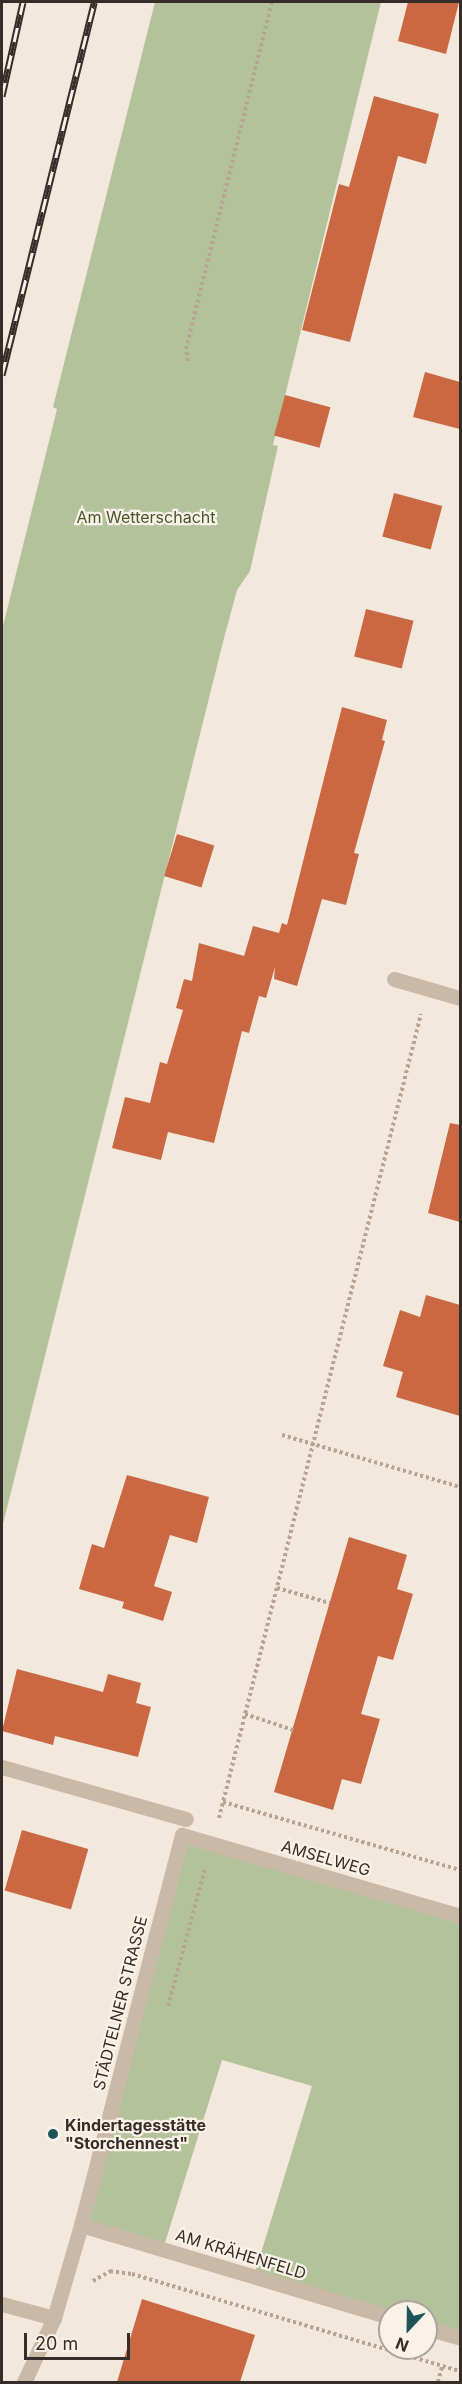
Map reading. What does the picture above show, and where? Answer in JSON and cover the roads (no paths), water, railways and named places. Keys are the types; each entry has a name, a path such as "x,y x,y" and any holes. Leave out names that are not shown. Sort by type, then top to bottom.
{"street":[{"path":"394,980 460,998"},
{"path":"2,1767 186,1819"},
{"name":"AMSELWEG","path":"182,1836 460,1916"},
{"name":"STÄDTELNER STRASSE","path":"24,2382 54,2318 81,2225 182,1836"},
{"name":"AM KRÄHENFELD","path":"81,2225 378,2313"},
{"path":"2,2304 54,2318"},
{"path":"438,2332 460,2338"}],"railway":[{"path":"2,96 23,2"},
{"path":"2,375 94,2"}],"place":[{"name":"Kindertagesstätte \"Storchennest\"","path":"53,2134"}],"park label":[{"name":"Am Wetterschacht","path":"146,517"}]}
